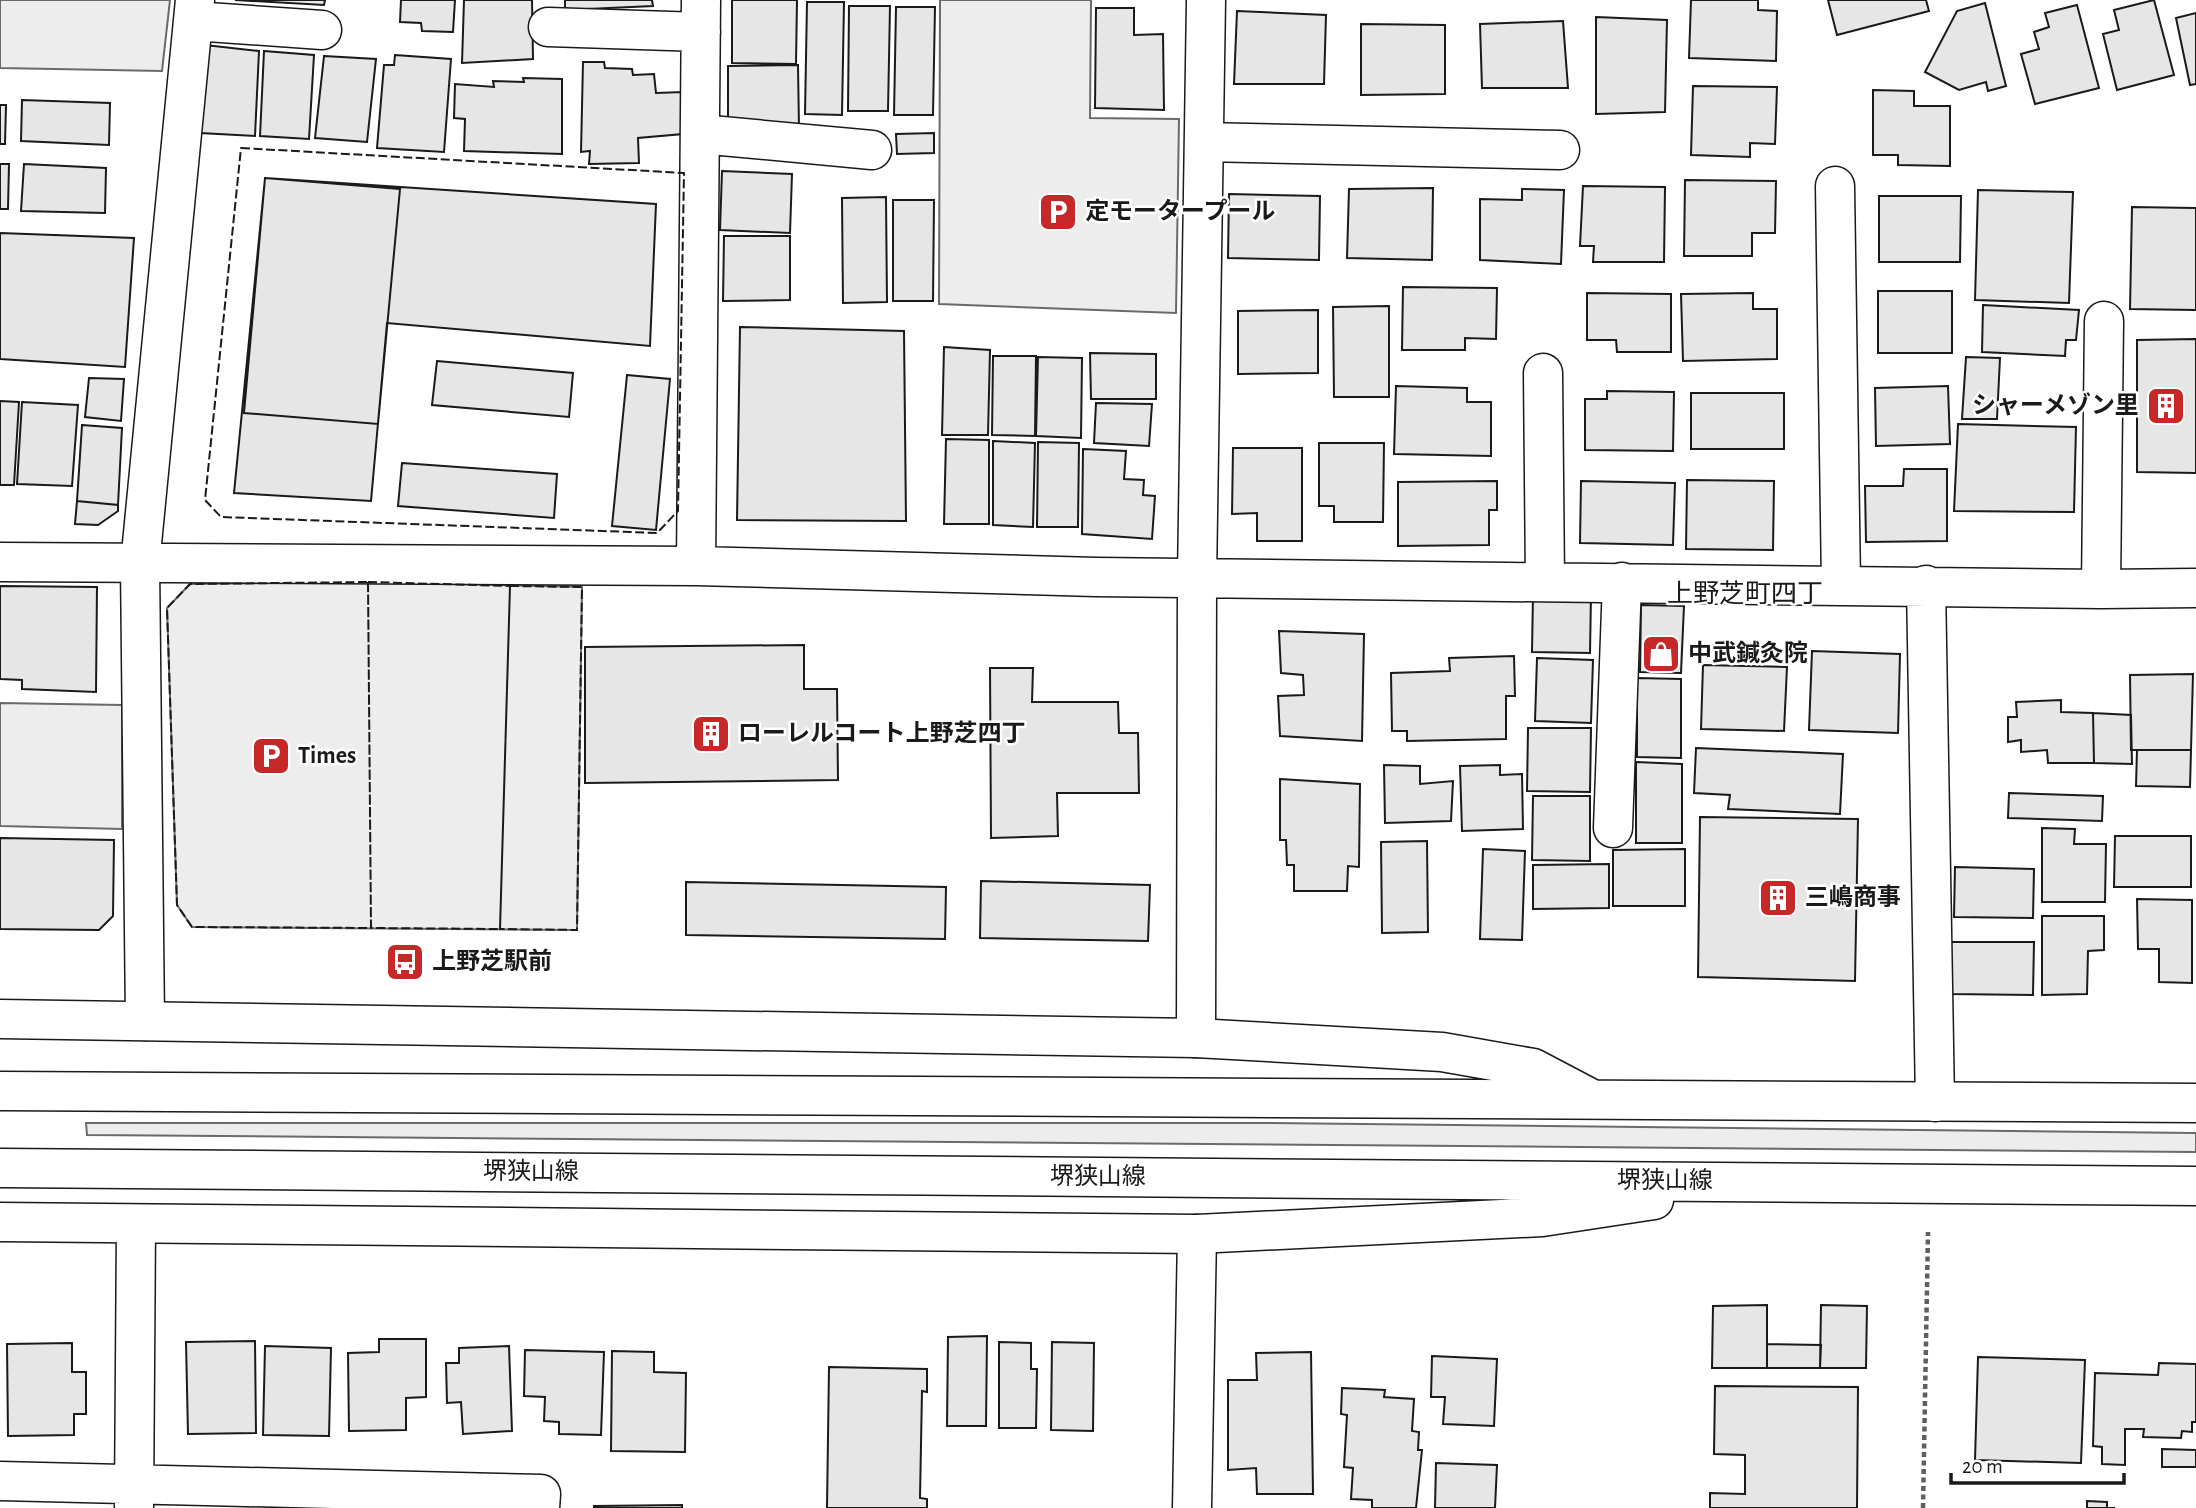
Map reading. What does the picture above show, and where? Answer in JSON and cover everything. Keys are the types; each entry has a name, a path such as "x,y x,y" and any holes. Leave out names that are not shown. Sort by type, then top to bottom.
{"main road":[{"path":"1196,1038 1197,578 1206,0"},
{"path":"145,1021 140,565 194,10 322,30"},
{"path":"548,27 701,16 696,566"},
{"path":"700,134 872,150"},
{"path":"1204,142 1560,150"},
{"path":"1835,186 1841,584"},
{"path":"2101,589 2104,321"},
{"path":"1544,373 1545,582"},
{"path":"0,562 140,565 696,566 1197,578 2196,588"},
{"path":"1613,828 1622,582"},
{"path":"1926,585 1936,1102"},
{"path":"0,1019 1196,1038 1442,1052 1533,1068 1595,1100"},
{"path":"0,1091 2196,1103"},
{"name":"堺狭山線","path":"0,1168 2196,1186"},
{"path":"0,1222 1197,1234 1542,1217 1773,1182"},
{"path":"134,1495 136,1225"},
{"path":"1192,1508 1197,1234"},
{"path":"0,1480 134,1495 541,1494 540,1508"}],"path":[{"path":"1923,1508 1925,1307 1931,1182"}],"shaded area":[{"path":"0,0 170,0 162,71 0,68"},
{"name":"定モータープール","path":"940,0 1091,0 1090,118 1179,119 1176,313 939,304"},
{"path":"368,582 582,587 577,930 192,927 177,905 167,608 190,584"},
{"path":"0,703 122,705 122,829 0,826"},
{"path":"86,1123 1270,1123 2196,1133 2196,1152 87,1135"}],"building":[{"path":"235,0 325,0 324,5"},
{"path":"401,0 455,0 453,32 422,31 421,23 400,22"},
{"path":"464,0 532,0 533,59 462,63"},
{"path":"565,0 652,0 653,6 565,10"},
{"path":"732,0 797,0 796,64 732,63"},
{"path":"1691,0 1758,0 1758,10 1777,11 1776,61 1689,58"},
{"path":"1828,0 1926,0 1929,11 1837,35"},
{"path":"2154,0 2174,75 2117,90 2103,34 2119,30 2114,10"},
{"path":"807,2 844,2 842,115 805,114"},
{"path":"1985,3 2006,86 1988,91 1986,82 1959,90 1925,72 1957,11"},
{"path":"2077,5 2099,88 2035,104 2021,54 2039,49 2034,32 2049,27 2045,13"},
{"path":"849,6 890,6 888,111 848,111"},
{"path":"896,7 935,7 933,115 894,115"},
{"path":"1096,8 1134,8 1134,35 1163,34 1164,110 1095,108"},
{"path":"1237,11 1326,15 1324,84 1234,84"},
{"path":"2196,13 2196,84 2190,85 2176,18"},
{"path":"1596,17 1667,20 1665,112 1596,114"},
{"path":"1563,21 1568,88 1482,88 1480,24"},
{"path":"1361,24 1445,25 1445,94 1361,95"},
{"path":"205,45 259,51 255,136 200,133"},
{"path":"264,51 314,55 309,139 260,136"},
{"path":"395,55 451,59 444,152 377,148 384,65 394,65"},
{"path":"324,56 376,59 367,142 315,138"},
{"path":"583,62 604,62 605,68 632,69 633,75 654,74 656,93 683,92 683,134 638,138 639,163 589,164 590,151 581,152"},
{"path":"798,65 799,129 728,130 728,66"},
{"path":"523,78 562,79 562,154 464,151 465,119 454,118 455,84 494,87 493,81 524,82"},
{"path":"1693,86 1777,87 1775,144 1750,143 1750,157 1691,155"},
{"path":"1873,90 1914,91 1914,106 1950,106 1950,166 1898,165 1898,155 1873,155"},
{"path":"22,100 110,103 109,145 21,141"},
{"path":"0,105 6,105 5,144 0,144"},
{"path":"934,133 934,153 897,154 896,134"},
{"path":"0,164 9,164 8,209 0,209"},
{"path":"24,164 106,168 105,213 21,211"},
{"path":"722,171 792,174 790,233 720,230"},
{"path":"265,178 656,204 650,346 387,323 371,501 234,493"},
{"path":"265,178 400,189 378,424 244,413"},
{"path":"1685,180 1776,181 1775,233 1752,233 1752,256 1684,256"},
{"path":"1583,186 1665,187 1664,262 1593,262 1594,246 1580,246"},
{"path":"1433,188 1432,260 1347,258 1349,189"},
{"path":"1522,189 1564,190 1561,264 1480,260 1480,199 1522,200"},
{"path":"1978,190 2073,192 2069,303 1975,300"},
{"path":"1229,194 1320,196 1319,260 1228,258"},
{"path":"1879,196 1961,196 1960,262 1879,262"},
{"path":"886,197 887,302 843,303 842,198"},
{"path":"893,200 934,200 933,301 893,301"},
{"path":"2132,207 2196,208 2196,310 2130,309"},
{"path":"0,233 134,238 125,367 0,359"},
{"path":"724,236 790,236 790,300 723,301"},
{"path":"1403,287 1497,288 1496,339 1465,338 1465,350 1402,350"},
{"path":"1878,291 1952,291 1952,353 1878,353"},
{"path":"1587,293 1671,294 1671,352 1617,352 1616,340 1587,340"},
{"path":"1753,293 1753,309 1777,309 1777,359 1683,361 1681,294"},
{"path":"1983,305 2079,310 2076,340 2066,340 2065,356 1982,352"},
{"path":"1389,306 1389,397 1334,397 1333,307"},
{"path":"1318,310 1318,373 1238,374 1238,311"},
{"path":"740,327 904,331 906,521 737,520"},
{"name":"シャーメゾン里","path":"2196,339 2196,473 2137,472 2137,340"},
{"path":"944,347 990,350 988,435 942,435"},
{"path":"1090,353 1156,354 1156,399 1091,399"},
{"path":"993,356 1036,356 1035,436 992,435"},
{"path":"1038,357 1082,358 1081,438 1036,436"},
{"path":"1966,357 2000,358 1997,419 1962,419"},
{"path":"437,361 573,373 569,417 432,405"},
{"path":"627,375 670,379 656,530 612,526"},
{"path":"89,378 124,379 121,421 85,417"},
{"path":"1396,386 1467,388 1467,402 1491,402 1491,456 1394,454"},
{"path":"1948,386 1950,444 1876,446 1875,388"},
{"path":"1607,391 1674,392 1673,451 1585,450 1585,399 1607,399"},
{"path":"1691,393 1784,393 1784,449 1691,449"},
{"path":"0,401 19,402 14,485 0,485"},
{"path":"22,402 78,405 72,486 17,484"},
{"path":"1096,403 1152,404 1149,446 1094,443"},
{"path":"1958,424 2076,427 2074,512 1954,511"},
{"path":"82,425 122,428 118,505 77,501"},
{"path":"946,439 989,440 989,524 944,524"},
{"path":"993,441 1035,443 1033,527 993,525"},
{"path":"1038,442 1079,443 1078,527 1037,527"},
{"path":"1319,443 1384,443 1383,522 1334,522 1334,506 1319,506"},
{"path":"1233,448 1302,448 1302,541 1257,541 1257,513 1232,514"},
{"path":"1083,449 1126,451 1124,479 1144,480 1143,495 1155,496 1152,539 1082,534"},
{"path":"402,463 557,474 554,518 398,506"},
{"path":"1904,469 1947,469 1947,541 1866,542 1865,486 1903,486"},
{"path":"1687,480 1774,481 1773,550 1686,549"},
{"path":"1497,481 1497,510 1489,510 1489,545 1398,546 1398,482"},
{"path":"1581,481 1675,483 1673,545 1580,543"},
{"path":"77,501 118,505 118,511 98,525 75,524"},
{"path":"0,586 97,587 96,692 22,689 22,680 0,679"},
{"path":"1533,594 1591,595 1590,653 1532,652"},
{"name":"中武鍼灸院","path":"1641,605 1684,606 1681,673 1640,672"},
{"path":"1279,631 1364,634 1362,741 1280,736 1278,696 1304,695 1303,675 1281,673"},
{"name":"ローレルコート上野芝四丁","path":"804,645 804,689 837,689 838,780 585,783 585,647"},
{"path":"1812,651 1900,654 1898,733 1809,730"},
{"path":"1514,656 1515,696 1506,696 1506,739 1407,741 1407,731 1392,731 1391,673 1450,671 1449,658"},
{"path":"1537,658 1593,660 1591,723 1535,721"},
{"path":"1703,665 1787,667 1784,731 1701,729"},
{"path":"990,668 1033,668 1032,702 1118,702 1119,733 1138,733 1139,793 1057,793 1058,836 991,838"},
{"path":"2193,674 2191,750 2131,750 2130,675"},
{"path":"1637,678 1681,679 1681,758 1637,757"},
{"path":"2061,700 2061,712 2093,713 2094,763 2048,763 2047,750 2021,752 2021,740 2008,742 2008,717 2017,717 2016,702"},
{"path":"2093,713 2131,715 2132,764 2094,763"},
{"path":"1528,728 1591,728 1590,792 1527,791"},
{"path":"1696,748 1843,754 1840,814 1728,809 1730,795 1694,793"},
{"path":"2137,750 2191,750 2190,787 2136,786"},
{"path":"1636,762 1682,764 1682,843 1636,843"},
{"path":"1384,765 1420,766 1420,784 1453,781 1451,821 1385,823"},
{"path":"1500,765 1500,775 1522,774 1523,829 1462,831 1460,766"},
{"path":"1280,779 1360,784 1359,867 1348,866 1347,891 1294,891 1294,865 1287,865 1286,840 1280,840"},
{"path":"2009,793 2103,796 2102,821 2008,818"},
{"path":"1533,796 1590,796 1590,861 1532,860"},
{"name":"三嶋商事","path":"1700,817 1858,819 1855,981 1698,977"},
{"path":"2042,828 2075,829 2074,844 2106,844 2105,902 2042,902"},
{"path":"2115,836 2191,836 2191,887 2114,887"},
{"path":"0,838 114,840 113,916 99,930 0,929"},
{"path":"1427,841 1428,932 1382,933 1381,842"},
{"path":"1483,849 1525,851 1522,940 1480,939"},
{"path":"1685,849 1685,906 1613,906 1613,850"},
{"path":"1609,864 1609,908 1533,909 1533,865"},
{"path":"1955,867 2034,869 2033,918 1954,917"},
{"path":"981,881 1150,885 1148,941 980,938"},
{"path":"686,882 946,887 945,939 686,935"},
{"path":"2137,899 2192,900 2192,983 2159,982 2159,949 2138,949"},
{"path":"2042,916 2104,916 2104,950 2088,951 2087,994 2042,995"},
{"path":"1950,942 2034,942 2033,995 1949,994"},
{"path":"1767,1305 1767,1368 1712,1368 1713,1306"},
{"path":"1821,1305 1867,1306 1866,1368 1820,1368"},
{"path":"987,1336 986,1426 947,1426 948,1337"},
{"path":"379,1339 426,1339 426,1397 406,1398 406,1430 349,1431 348,1353 379,1352"},
{"path":"255,1341 256,1433 188,1434 186,1342"},
{"path":"999,1342 1031,1343 1031,1369 1037,1369 1036,1428 999,1428"},
{"path":"1052,1342 1094,1343 1093,1431 1051,1430"},
{"path":"72,1343 72,1372 86,1372 86,1414 74,1414 74,1435 8,1436 7,1344"},
{"path":"1767,1344 1821,1345 1820,1368 1767,1368"},
{"path":"265,1346 331,1348 329,1436 263,1435"},
{"path":"509,1346 512,1431 463,1434 461,1402 447,1403 446,1363 459,1363 459,1348"},
{"path":"525,1350 604,1352 601,1435 559,1434 559,1422 544,1421 545,1397 524,1396"},
{"path":"612,1351 654,1352 654,1372 686,1373 685,1452 611,1451"},
{"path":"1311,1352 1313,1494 1257,1494 1256,1468 1228,1470 1228,1380 1257,1380 1256,1353"},
{"path":"1432,1356 1497,1359 1494,1426 1443,1424 1445,1397 1431,1397"},
{"path":"1978,1357 2085,1360 2081,1463 1975,1460"},
{"path":"2159,1363 2196,1364 2196,1422 2192,1422 2192,1432 2182,1431 2181,1438 2143,1437 2144,1429 2125,1429 2125,1465 2102,1464 2102,1447 2093,1446 2095,1373 2158,1375"},
{"path":"829,1367 927,1369 927,1392 922,1391 920,1498 927,1499 927,1508 827,1508"},
{"path":"1715,1386 1858,1387 1857,1508 1710,1508 1710,1493 1745,1494 1745,1455 1714,1454"},
{"path":"1342,1388 1385,1390 1384,1397 1414,1399 1412,1431 1419,1432 1418,1450 1422,1450 1416,1508 1372,1508 1372,1500 1351,1499 1353,1468 1344,1467 1347,1415 1341,1414"},
{"path":"2162,1449 2196,1450 2196,1467 2162,1467"},
{"path":"1436,1463 1497,1465 1495,1508 1435,1508"},
{"path":"2087,1501 2107,1502 2107,1508 2087,1508"},
{"path":"682,1505 682,1508 594,1508 594,1506"}],"fence":[{"path":"241,148 684,173 678,511 657,533 221,517 205,500 241,148"},
{"path":"368,582 371,928 192,927 177,905 167,608 190,584 368,582"},
{"path":"368,582 510,586 500,929 371,928 368,582"},
{"path":"510,586 582,587 577,930 500,929 510,586"}],"place":[{"name":"定モータープール","path":"1058,212"},
{"name":"シャーメゾン里","path":"2166,406"},
{"name":"中武鍼灸院","path":"1661,654"},
{"name":"ローレルコート上野芝四丁","path":"711,734"},
{"name":"Times","path":"271,756"},
{"name":"三嶋商事","path":"1778,898"},
{"name":"上野芝駅前","path":"405,962"}],"district":[{"name":"上野芝町四丁","path":"1745,594"}]}
